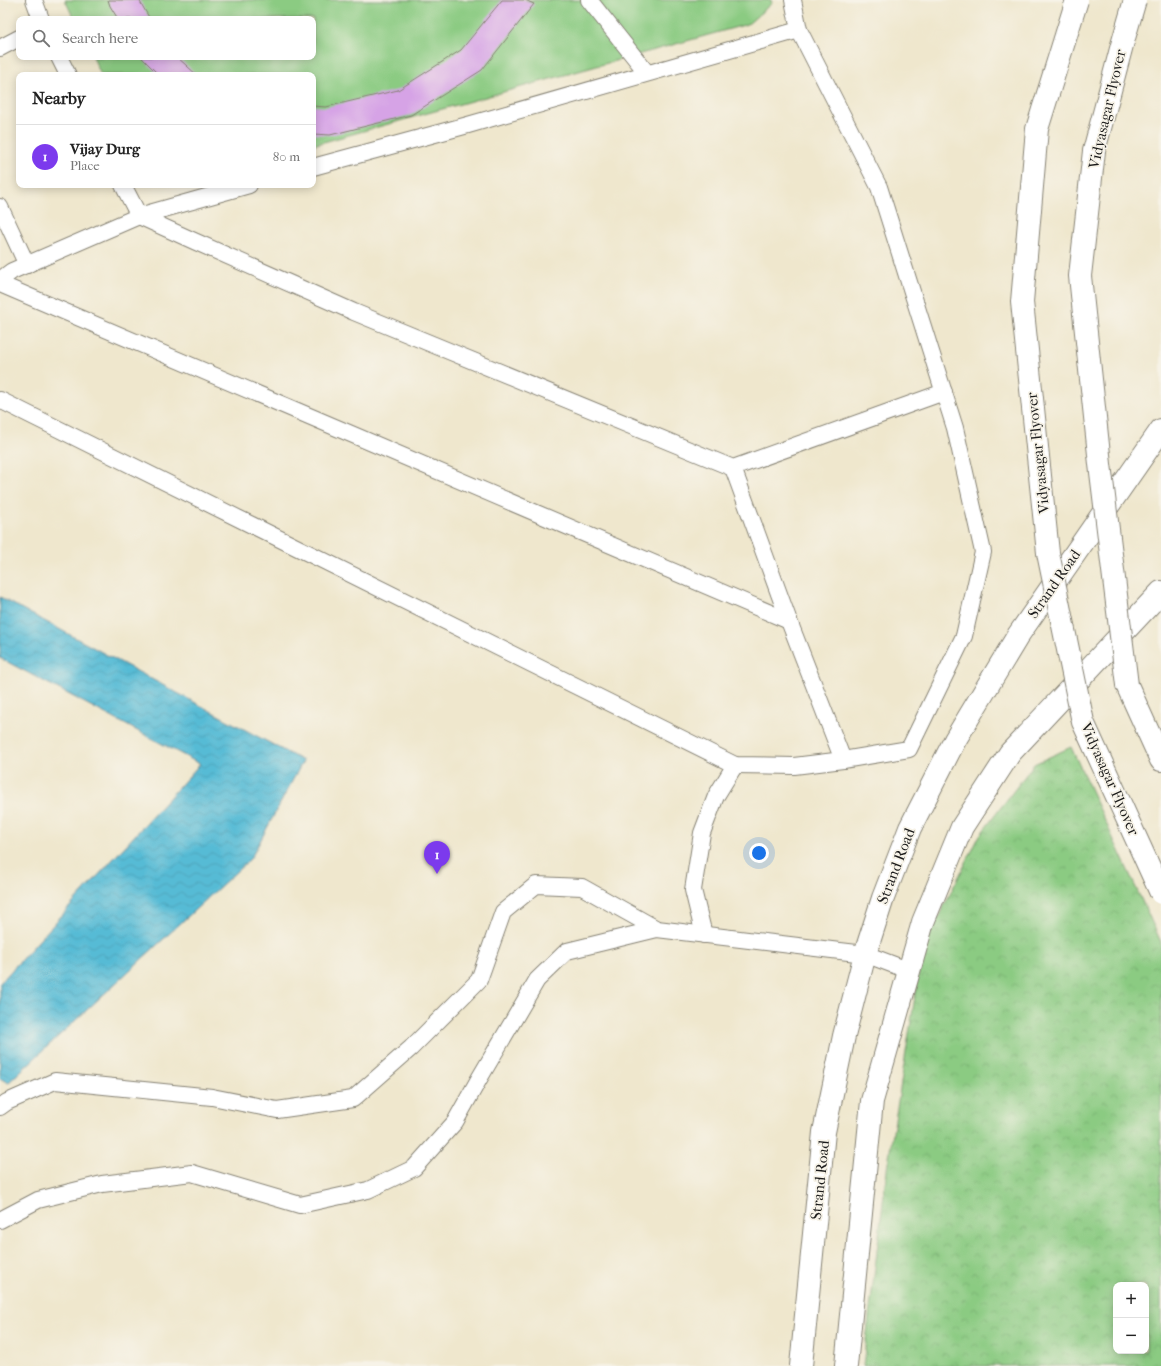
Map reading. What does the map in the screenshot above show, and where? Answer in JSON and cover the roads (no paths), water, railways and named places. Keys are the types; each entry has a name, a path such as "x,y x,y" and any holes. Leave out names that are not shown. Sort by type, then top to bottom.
{"main road":[{"name":"Vidyasagar Flyover","path":"1077,0 1037,129 1022,302 1048,553 1083,722 1161,893"},
{"name":"Vidyasagar Flyover","path":"1135,0 1094,151 1080,276 1101,472 1127,685 1161,760"},
{"name":"Strand Road","path":"801,1366 824,1132 844,1036 865,954 883,898 910,828 955,740 1019,634 1161,430"},
{"path":"846,1366 872,1101 924,922 962,827 1010,753 1161,592"}],"lane":[{"path":"34,0 40,16"},
{"path":"589,0 647,73"},
{"path":"0,400 735,765 794,766 844,760 909,749 964,636 983,552 955,428 879,187 799,30 793,0"},
{"path":"316,166 468,125 799,30"},
{"path":"0,48 16,40"},
{"path":"60,60 66,72"},
{"path":"124,188 138,216 354,312 733,468 944,392"},
{"path":"0,280 12,271 138,216 238,188"},
{"path":"0,207 27,265"},
{"path":"0,284 789,621"},
{"path":"733,468 789,621 844,760"},
{"path":"704,935 693,890 702,833 716,796 735,765"},
{"path":"0,1107 7,1102 55,1081 212,1097 277,1110 353,1098 411,1048 479,980 503,912 536,885 582,887 657,929"},
{"path":"0,1220 38,1200 102,1184 192,1173 300,1205 368,1190 414,1168 455,1122 537,980 567,951 657,929 865,954 910,971"}],"water":[{"path":"0,597 303,761 251,858 8,1083 0,1078 0,983 200,764 0,658"}],"place":[{"name":"Vijay Durg","path":"437,874"}]}
